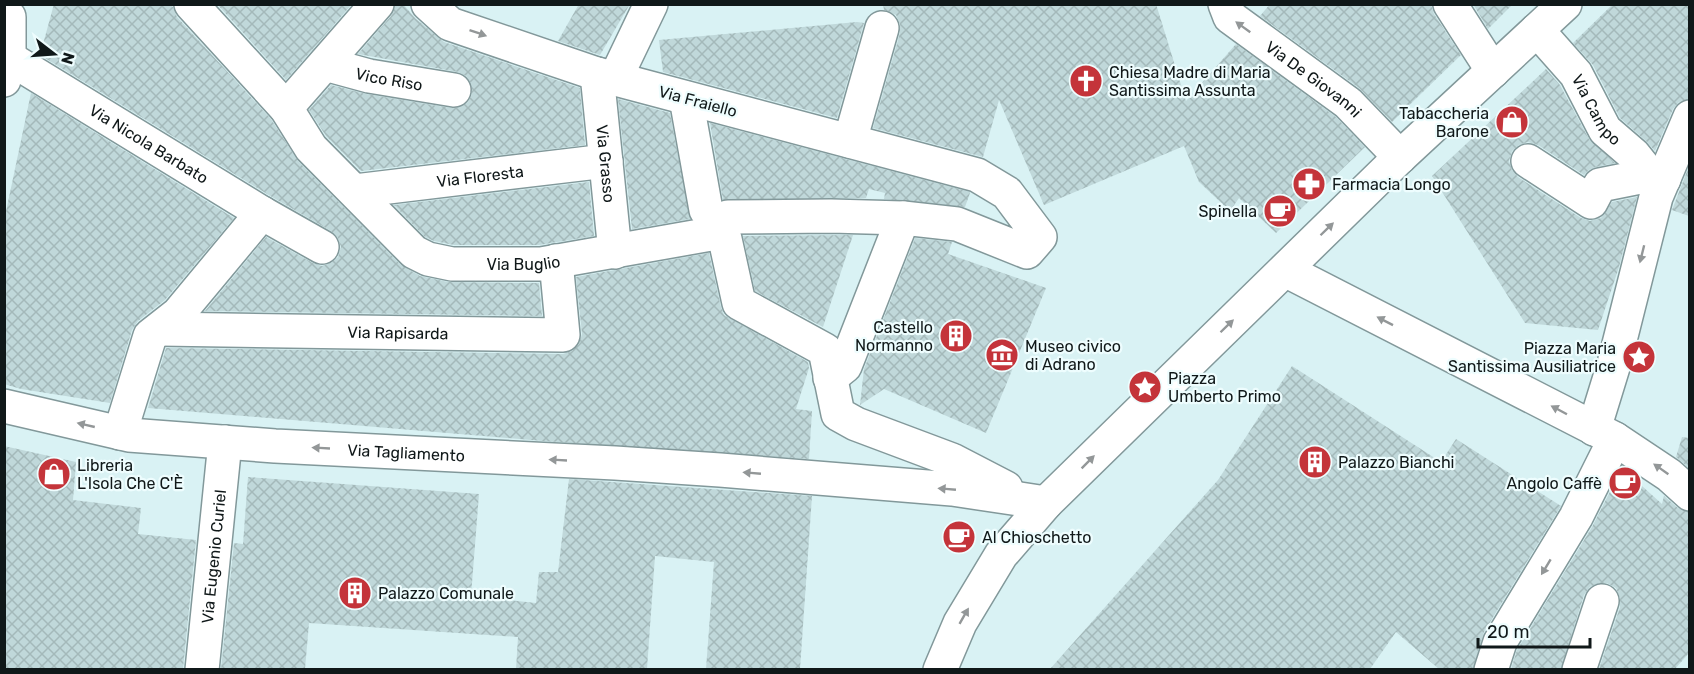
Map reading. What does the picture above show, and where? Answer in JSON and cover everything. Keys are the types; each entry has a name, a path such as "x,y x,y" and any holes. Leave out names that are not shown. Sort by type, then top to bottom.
{"street":[{"path":"286,108 377,4"},
{"name":"Via Fraiello","path":"428,4 450,24 606,77 977,175 1006,193 1041,237 1027,252 957,224"},
{"name":"Via De Giovanni","path":"1225,4 1230,17 1348,103 1400,157"},
{"path":"1450,4 1493,71"},
{"path":"940,669 960,623 1001,555 1037,502 1285,270 1400,157 1565,4"},
{"name":"Via Buglio","path":"192,5 286,108 311,148 414,252 428,260 452,264 541,264 711,234 716,226 728,217 903,218 957,224"},
{"path":"606,77 656,5"},
{"path":"8,15 16,71"},
{"path":"850,141 882,28"},
{"name":"Via Campo","path":"1537,30 1576,74 1605,130 1634,155 1657,184"},
{"name":"Vico Riso","path":"325,64 369,76 454,90"},
{"name":"Via Nicola Barbato","path":"16,71 322,247"},
{"name":"Via Grasso","path":"606,77 606,161 615,252"},
{"path":"686,98 706,210 725,239 739,303 834,364"},
{"path":"1491,669 1500,642 1576,517 1613,439 1614,364 1657,184 1689,117"},
{"name":"Via Floresta","path":"355,191 606,161"},
{"path":"1528,161 1591,202 1600,185 1657,184"},
{"path":"120,433 150,336 178,314 261,213"},
{"path":"903,218 834,364 838,414 856,424 952,460 1037,502"},
{"name":"Via Rapisarda","path":"160,328 563,335 556,261"},
{"path":"1285,270 1613,439 1669,475 1689,494"},
{"name":"Via Tagliamento","path":"4,406 120,433 225,442 615,462 952,489 1037,502"},
{"name":"Via Eugenio Curiel","path":"202,669 225,442"},
{"path":"1579,669 1602,601"}],"building":[{"path":"54,4 169,4 173,7 177,17 271,119 298,161 401,265 420,276 448,282 539,283 542,316 205,311 266,237 322,266 338,257 341,247 338,238 331,231 40,55"},
{"path":"217,4 352,4 286,80"},
{"path":"395,4 403,4 415,18 444,42 580,88 585,145 361,171 326,136 309,110 331,85 366,94 451,108 461,107 468,102 472,94 471,83 466,76 458,72 358,54 391,16"},
{"path":"579,4 630,4 600,55 558,41"},
{"path":"883,4 1156,4 1186,101 1236,44 1336,117 1365,147 1276,233 1239,198 1230,211 1199,182 1184,146 1044,205 999,100 983,157 873,128 900,33 900,24 896,15 884,10"},
{"path":"1270,4 1431,4 1434,14 1461,55 1392,122 1359,88 1260,16"},
{"path":"1473,4 1513,4 1488,29"},
{"path":"1613,4 1689,4 1689,99 1679,102 1673,109 1655,151 1620,118 1593,65 1573,43"},
{"path":"864,23 837,118 663,72 659,40"},
{"path":"1546,69 1560,85 1589,139 1615,163 1596,167 1584,175 1538,145 1528,142 1512,151 1509,161 1512,170 1518,177 1581,218 1590,221 1601,218 1612,202 1637,197 1619,267 1598,330 1525,323 1432,176"},
{"path":"31,93 234,218 165,300 138,321 132,330 110,403 21,389 4,384 4,221"},
{"path":"618,99 670,113 690,219 632,229"},
{"path":"710,123 970,193 965,207 884,199 885,193 869,189 866,198 723,200"},
{"path":"1689,166 1689,216 1672,210"},
{"path":"589,182 594,236 539,245 454,245 434,241 425,237 394,205"},
{"path":"853,235 823,327 755,291 743,236"},
{"name":"Castello Normanno","path":"915,238 952,242 948,254 1046,288 986,433 884,389 860,405 864,369"},
{"path":"709,253 724,315 808,362 809,368 796,409 812,411 809,459 543,441 148,408 166,348 563,354 572,351 579,344 582,334 576,277"},
{"path":"1292,366 1441,462 1456,439 1561,506 1484,632 1473,669 1439,669 1396,632 1370,669 1050,669 1218,480"},
{"path":"1682,437 1689,438 1689,468 1676,457"},
{"path":"4,446 76,462 73,500 141,508 138,534 196,540 183,669 4,669"},
{"path":"1622,468 1662,504 1664,496 1678,508 1689,512 1689,653 1675,669 1599,669 1620,607 1620,598 1616,588 1607,583 1599,583 1590,587 1584,595 1561,669 1511,669 1517,650 1592,527"},
{"path":"248,477 479,494 471,596 536,603 539,572 558,572 569,479 812,496 800,669 706,669 714,562 655,556 647,669 516,669 518,637 309,623 305,669 221,669 234,543 243,544"}],"place":[{"name":"Chiesa Madre di Maria Santissima Assunta","path":"1086,81"},
{"name":"Tabaccheria Barone","path":"1512,122"},
{"name":"Farmacia Longo","path":"1309,184"},
{"name":"Spinella","path":"1280,211"},
{"name":"Castello Normanno","path":"956,336"},
{"name":"Museo civico di Adrano","path":"1002,355"},
{"name":"Piazza Maria Santissima Ausiliatrice","path":"1639,357"},
{"name":"Piazza Umberto Primo","path":"1145,387"},
{"name":"Palazzo Bianchi","path":"1315,462"},
{"name":"Libreria L'Isola Che C'È","path":"54,474"},
{"name":"Angolo Caffè","path":"1625,483"},
{"name":"Al Chioschetto","path":"959,537"},
{"name":"Palazzo Comunale","path":"355,593"}]}
